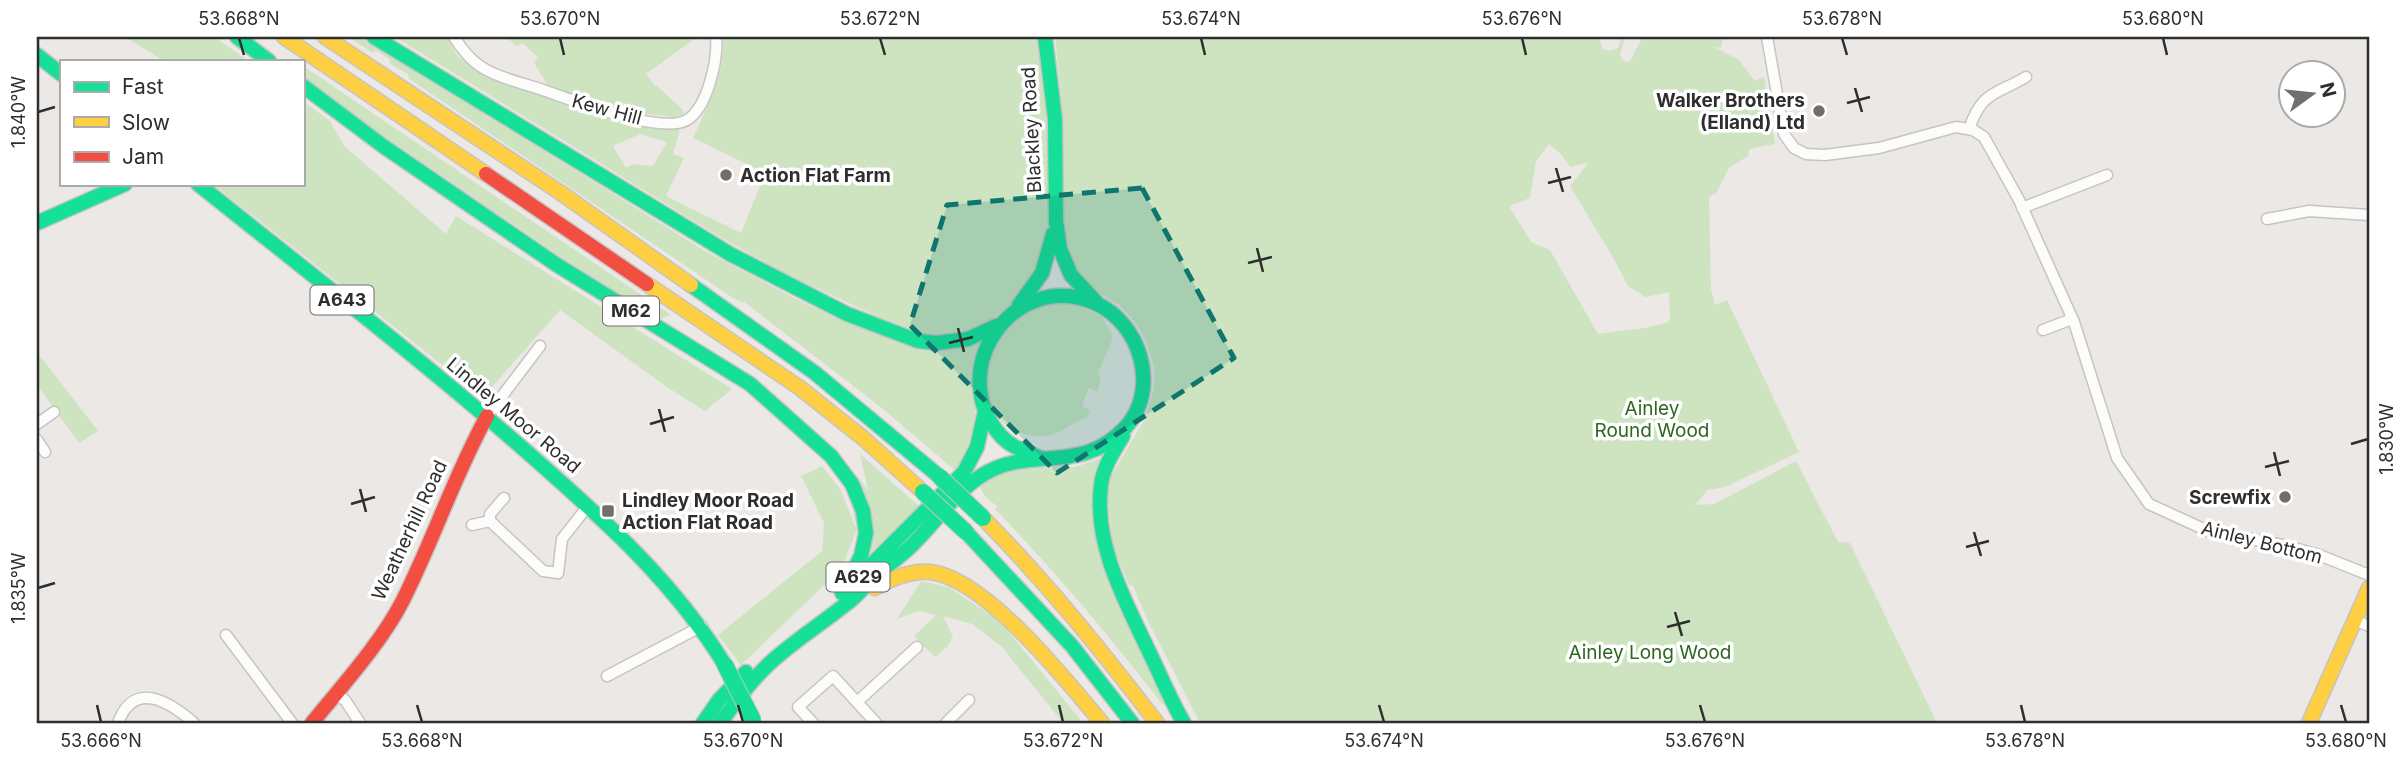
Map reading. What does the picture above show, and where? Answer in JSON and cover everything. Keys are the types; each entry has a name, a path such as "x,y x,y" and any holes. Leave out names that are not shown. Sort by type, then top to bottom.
{"main road":[{"path":"237,37 268,60"},
{"name":"M62","path":"284,37 800,388 863,438 966,532 1072,646 1132,723"},
{"name":"M62","path":"325,37 561,193 815,373 940,477 983,517 1095,641 1157,723"},
{"path":"374,37 730,254 847,314 918,341 936,343 968,340 997,326"},
{"name":"Blackley Road","path":"1045,37 1055,119 1056,221 1063,262 1075,281 1097,303"},
{"path":"37,55 60,73"},
{"name":"M62","path":"304,87 383,146 557,265 750,384 831,456 852,484 863,511 866,533 846,598"},
{"path":"37,223 120,186"},
{"name":"Lindley Moor Road","path":"200,186 487,416 641,554 702,626 753,722"},
{"name":"Blackley Road","path":"1016,309 1044,273 1051,254 1056,221"},
{"name":"A629","path":"703,723 719,700 762,656 870,581 927,531 976,479 1009,462 1042,459 1060,461 1090,455 1110,443 1128,426 1141,399 1144,378 1137,343 1125,325 1109,311 1097,303 1077,297 1042,298 1016,309 997,326 979,363 979,393 994,427 1005,440 1042,459"},
{"name":"A629","path":"720,723 761,673 846,598 964,472 977,447 985,411"},
{"name":"Weatherhill Road","path":"312,723 401,604 466,456 487,416"},
{"path":"1128,426 1102,479 1100,517 1121,590 1184,723"},
{"path":"846,598 890,579 918,572 942,574 986,599 1013,624 1102,723"},
{"path":"2309,723 2362,623 2369,589"}],"street":[{"name":"Kew Hill","path":"454,37 473,61 497,74 621,116 673,123 687,120 697,110 715,63 716,37"},
{"path":"1768,37 1784,134 1794,148 1806,154 1825,155 1879,148 1956,127 1969,130 1975,113 1987,96 2026,76"},
{"name":"Ainley Bottom","path":"1969,130 1984,137 2022,208 2072,319 2117,458 2149,504 2207,531 2295,548 2369,575"},
{"path":"2022,208 2107,175"},
{"path":"2267,219 2309,211 2369,215"},
{"path":"2043,330 2072,319"},
{"path":"487,416 540,346"},
{"path":"37,424 54,412"},
{"path":"37,440 45,452"},
{"path":"505,498 490,514 490,521 543,571 558,573 562,539 588,506"},
{"path":"472,525 490,521"},
{"path":"607,676 702,626"},
{"path":"226,635 292,723"},
{"path":"857,702 917,647"},
{"path":"813,723 797,707 833,676 876,723"},
{"path":"334,694 345,700 360,723"},
{"path":"118,723 122,713 135,700 154,698 180,711 194,723"},
{"path":"946,723 970,700"}],"highlighted area":[{"path":"1142,188 1234,358 1057,473 910,325 947,205"}],"green space":[{"path":"125,37 215,37 247,60 162,60"},
{"path":"348,37 361,37 705,251 796,299 848,323 979,341 976,409 971,445 956,471 878,405 744,302 730,296 408,78 409,75 389,63 390,60 376,50 373,53"},
{"path":"395,37 447,37 458,57 487,77 611,120 644,127 680,129 673,154 684,158 666,196 741,233 765,173 693,138 718,77 723,37 1040,37 1050,144 1050,228 1047,257 1016,301 985,325 940,339 879,317 788,275 720,237","holes":["640,134 667,142 653,166 633,164 626,168 613,146"]},
{"path":"506,37 697,37 646,74 684,114 674,117 644,114 548,86 534,63 538,57 522,43 517,46"},
{"path":"1055,37 1599,37 1603,49 1610,51 1618,48 1622,37 1625,37 1620,55 1624,61 1630,62 1642,37 1723,37 1721,48 1713,46 1739,60 1755,81 1764,77 1775,144 1749,149 1748,156 1729,168 1717,192 1709,197 1711,289 1715,305 1727,300 1799,452 1725,487 1708,490 1695,505 1714,504 1796,461 1838,542 1850,543 1937,723 1200,723 1133,586 1129,585 1113,547 1106,485 1146,417 1154,388 1155,370 1146,340 1138,326 1121,306 1090,288 1074,268 1064,238 1062,107","holes":["1549,144 1561,154 1570,167 1589,162 1570,186 1628,286 1645,297 1669,292 1670,321 1644,328 1598,334 1550,250 1531,242 1509,206 1530,198 1536,161"]},
{"path":"304,67 671,315 659,319 675,335 356,117 304,78"},
{"path":"304,102 330,121 344,146 446,234 456,216 732,389 705,411 560,310 483,397 216,186 304,186"},
{"path":"1076,303 1103,318 1113,338 1098,373 1101,380 1097,391 1088,388 1082,407 1090,410 1087,418 1054,434 1038,436 1012,430 1003,423 990,403 986,377 990,355 1008,327 1018,317 1042,307"},
{"path":"37,352 98,431 79,443 37,385"},
{"path":"860,454 921,508 864,558 840,455 868,490"},
{"path":"1101,458 1094,492 1166,702 1163,705 1082,605 995,509 997,506 985,497 979,485 1009,469 1075,467"},
{"path":"822,466 840,489 857,530 841,569 741,665 718,635 822,551 824,523 801,476"},
{"path":"921,581 948,587 1000,621 1083,723 1063,723 1002,647 972,624 943,616 953,637 947,647 935,657 914,636 936,615 919,611 897,619"}],"traffic: fast":[{"path":"237,37 268,60"},
{"path":"374,37 730,254 847,314 918,341 936,343 968,339 996,326"},
{"path":"1045,37 1055,119 1056,221 1060,249 1071,275 1096,302"},
{"path":"37,55 60,73"},
{"path":"304,87 383,146 557,265 750,384 831,456 852,484 863,511 866,533 861,556 842,593"},
{"path":"37,223 120,186"},
{"path":"201,186 446,383 582,501 659,577 725,665"},
{"path":"1019,305 1042,273 1053,234"},
{"path":"691,285 815,373 940,477"},
{"path":"720,723 764,669 852,599 909,548 973,481 1002,466 1020,461 1056,458 1074,456 1092,451 1109,442 1126,427 1136,412 1142,394 1143,376 1134,341 1124,325 1111,313 1095,303 1065,296 1038,300 1014,313 996,332 984,356 980,383 985,410 1001,436 1015,447 1043,459"},
{"path":"870,566 964,472 977,447 985,411"},
{"path":"1123,436 1109,459 1102,478 1102,531 1123,597 1184,723"},
{"path":"940,477 983,518"},
{"path":"923,492 966,532"},
{"path":"966,532 1072,646 1132,723"},
{"path":"725,665 753,720"},
{"path":"703,723 719,700 746,672"}],"traffic: slow":[{"path":"284,37 486,174"},
{"path":"325,37 561,193 691,285"},
{"path":"647,284 800,388 863,438 923,492"},
{"path":"983,518 1073,618 1157,723"},
{"path":"875,588 916,572 931,572 953,579 976,593 1024,634 1102,723"},
{"path":"2309,723 2369,588"}],"traffic: jam":[{"path":"486,174 647,284"},
{"path":"312,723 360,664 402,602 487,416"}],"place":[{"name":"Walker Brothers (Elland) Ltd","path":"1819,111"},
{"name":"Action Flat Farm","path":"726,175"},
{"name":"Screwfix","path":"2285,497"},
{"name":"Lindley Moor Road Action Flat Road","path":"608,511"}],"park label":[{"name":"Ainley Round Wood","path":"1652,419"},
{"name":"Ainley Long Wood","path":"1650,652"}]}
